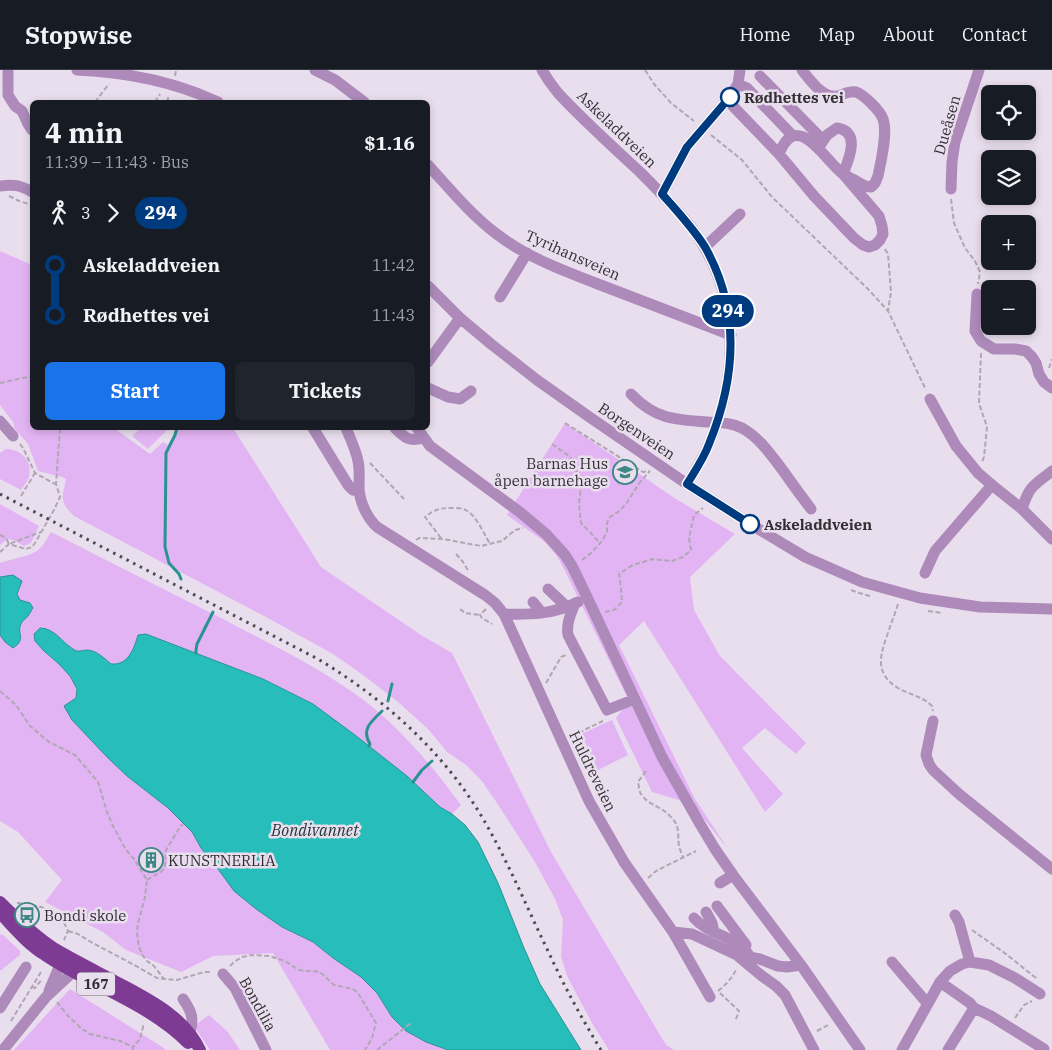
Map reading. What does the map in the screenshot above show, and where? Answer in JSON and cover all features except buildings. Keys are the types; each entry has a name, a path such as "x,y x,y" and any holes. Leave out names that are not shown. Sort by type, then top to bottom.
{"main road":[{"name":"167","path":"0,902 35,934 74,965 151,1014 178,1033 196,1050"},
{"name":"167","path":"0,913 32,946 60,965 74,965 157,1004 190,1033 200,1050"}],"street":[{"path":"8,70 8,95 15,106 27,114 30,127"},
{"path":"77,70 120,74 160,82 183,88 213,100"},
{"path":"315,70 335,80 361,100"},
{"name":"Askeladdveien","path":"542,70 549,82 569,105 662,194 692,229 705,247 722,288 731,335 730,367 726,392 709,445 687,484"},
{"path":"740,70 743,86 793,136"},
{"path":"802,70 822,92 829,96 857,92 866,98 883,118 885,127 884,138 878,176 875,183 871,187 866,187 843,174"},
{"name":"Dueåsen","path":"951,189 955,142 979,70"},
{"path":"662,194 687,147 703,128 728,101 743,86 753,86 762,73 879,216 883,234 880,240 875,245 869,247 854,238 814,196 779,154 728,101"},
{"path":"820,144 827,135 837,128 843,129 849,134 852,143 849,160 843,174"},
{"path":"779,154 786,140 793,136 798,135 820,144"},
{"name":"Tyrihansveien","path":"430,167 466,207 498,234 527,253 597,284 731,335"},
{"path":"2,189 12,184 19,185 30,195"},
{"path":"705,247 740,214"},
{"path":"500,297 527,253"},
{"name":"Borgenveien","path":"430,288 460,318 491,344 595,421 687,484 805,557 862,582 928,600 980,607 1052,609"},
{"path":"978,294 975,331 981,342 994,349 1026,351 1036,363 1039,374 1044,382 1052,388"},
{"path":"430,359 460,318"},
{"path":"430,389 448,397 460,398 472,392"},
{"path":"631,394 652,412 667,418 717,422 739,427 750,433 770,453 811,509"},
{"path":"930,399 956,446 978,473 1022,509 1052,539"},
{"path":"0,421 13,436"},
{"name":"Huldreveien","path":"314,430 348,486 353,490 359,491"},
{"name":"Huldreveien","path":"347,430 357,458 359,491 363,504 373,523 476,589 493,602 504,614 588,801 624,862 714,994"},
{"path":"397,430 408,439 415,440 420,433 439,454 528,518 557,546 572,566 662,757 714,848 800,964 860,1050"},
{"path":"1022,509 1026,496 1032,486 1052,471"},
{"path":"925,573 935,551 992,485"},
{"path":"470,574 476,589"},
{"path":"548,589 571,605"},
{"path":"504,614 522,615 553,611 587,597"},
{"path":"533,602 542,612"},
{"path":"571,605 567,628 568,635 607,710 635,698"},
{"path":"933,721 926,756 933,770 959,794 1052,869"},
{"path":"720,884 733,875"},
{"path":"717,906 746,945 743,955"},
{"path":"706,912 714,932"},
{"path":"957,919 970,962"},
{"path":"698,937 692,920 738,944 743,955 762,976 785,995 814,1050"},
{"path":"673,932 692,934 743,955 760,958 778,966 787,967 800,964"},
{"path":"892,962 927,1003"},
{"path":"902,1050 940,982 950,970 962,964 970,962 989,965 1015,978 1040,994"},
{"path":"50,998 60,965"},
{"path":"3,1046 50,998 74,965"},
{"path":"0,1008 26,967"},
{"name":"Bondilia","path":"223,974 235,988 266,1050"},
{"path":"940,982 970,1003 974,1008 1044,1050"},
{"path":"183,999 191,1010 193,1023 190,1033"},
{"path":"948,1050 974,1008"}],"path":[{"path":"645,70 671,104 742,160 772,197 868,288 888,311 930,399"},
{"path":"97,100 112,80"},
{"path":"156,100 161,92"},
{"path":"2,189 20,201 30,196"},
{"path":"951,189 954,223 964,248 975,261 980,272 978,294"},
{"path":"880,240 888,254 891,292 888,311"},
{"path":"978,473 984,457 987,427 980,403 981,342"},
{"path":"0,383 30,376"},
{"path":"565,423 643,472 650,471 640,482 626,504 610,517 607,523 607,532 600,543 591,553 572,566"},
{"path":"8,544 26,549 32,547 60,497 56,484 60,430"},
{"path":"13,436 23,448 35,473 56,484"},
{"path":"552,444 569,456 574,462 575,470 582,478 579,504 580,523 600,543"},
{"path":"357,458 367,459 404,498"},
{"path":"21,496 35,473"},
{"path":"595,615 614,610 622,602 619,574 633,565 653,560 672,561 683,557 691,550 689,538 694,515 705,506"},
{"path":"442,539 425,517 435,510 446,508 463,509 471,514 490,544"},
{"path":"408,546 419,538 442,539 482,546 502,541 515,530 525,528"},
{"path":"0,552 8,544 41,532"},
{"path":"0,535 6,538 8,544"},
{"path":"456,554 470,574"},
{"path":"902,593 880,653 880,666 887,678 898,688 925,699 932,706 933,721"},
{"path":"480,615 493,602"},
{"path":"460,609 465,613 480,615 492,624"},
{"path":"540,694 561,657 576,650"},
{"path":"0,691 16,705 30,726 49,742 75,754 98,782 113,826 126,850 147,880 145,897 138,923 139,947 146,961 154,966 164,979"},
{"path":"570,740 584,730 610,717 607,710"},
{"path":"646,771 638,782 641,794 653,805 671,816 679,834 679,846 683,857"},
{"path":"147,880 165,867 166,850 183,824"},
{"path":"641,885 656,871 696,851"},
{"path":"18,903 46,908 64,921 68,931 62,944"},
{"path":"957,919 1036,977"},
{"path":"68,931 78,934 157,978 177,980 204,972 223,974 234,962 242,957 252,955 286,960 299,970 320,972 334,986 358,993 372,1016 376,1024 372,1038 365,1050"},
{"path":"736,1019 739,1011 725,999 714,994 734,976 743,955"},
{"path":"8,1028 41,972"},
{"path":"32,987 35,988 44,977 48,980"},
{"path":"1009,1028 1024,1005 1040,994"},
{"path":"50,998 80,1028 90,1034 120,1041 133,1049 140,1039 144,1023"},
{"path":"807,1037 838,1018"},
{"path":"377,1050 411,1023"}],"shaded area":[{"path":"0,251 30,264 30,430 117,430 150,454 163,442 168,445 174,440 178,430 234,430 321,567 421,635 452,653 551,852 666,1045 674,1050 609,1050 568,978 561,957 563,920 555,899 535,862 497,803 481,780 466,765 447,752 428,729 398,702 333,654 74,516 66,507 63,499 66,479 38,471 28,444 15,429 13,422 0,405"},
{"path":"565,423 676,499 735,534 690,577 694,610 720,656 806,743 796,754 765,728 742,748 783,794 765,812 644,621 619,645 695,799 728,849 692,804 652,792 616,718 629,701 565,571 557,556 545,542 507,515"},
{"path":"139,430 167,430 148,449 132,436"},
{"path":"6,449 20,453 29,465 28,478 21,490 0,479 0,453"},
{"path":"0,504 39,526 31,543 24,546 8,539 0,545"},
{"path":"51,532 223,619 336,681 367,703 397,729 449,789 461,805 452,814 440,807 407,776 313,704 263,679 138,635 135,648 128,658 120,663 111,664 88,650 79,652 61,638 44,651 64,669 75,685 76,698 69,704 72,720 127,776 168,808 192,832 201,848 218,869 256,909 282,927 313,942 361,977 377,993 392,1017 406,1031 426,1042 448,1050 330,1050 273,953 213,956 181,972 126,950 103,932 45,902 62,880 18,832 0,821 0,635 5,642 21,640 21,626 29,615 30,603 20,600 13,575 0,577 0,563 34,553"},
{"path":"612,720 628,755 598,770 581,734"},
{"path":"2,934 20,951 20,955 0,971 0,935"},
{"path":"70,989 164,1048 165,1050 14,1050"},
{"path":"209,1015 227,1031 240,1050 210,1050 194,1026"}],"water":[{"path":"13,575 22,581 17,594 20,600 30,603 33,608 20,626 21,639 13,648 0,635 0,577"},
{"name":"Bondivannet","path":"40,628 50,630 75,650 94,652 111,664 124,661 132,651 138,635 146,634 263,679 313,704 355,735 407,776 440,807 465,825 478,842 498,883 540,984 581,1050 448,1050 426,1042 406,1031 392,1017 377,993 361,977 313,942 282,927 234,891 201,848 192,832 168,808 127,776 72,720 64,706 76,698 77,689 70,676 35,641 34,634"}],"waterway":[{"path":"176,430 166,453 165,547 169,563 181,579"},
{"path":"196,653 197,644 213,612"},
{"path":"388,701 392,684"},
{"path":"369,746 370,744 367,739 368,726 382,711"},
{"path":"413,782 432,761"}],"railway":[{"path":"0,494 318,659 366,691 410,728 449,770 482,817 509,868 567,990 601,1050"}],"bus line":[{"name":"294","path":"730,97 687,147 662,194 705,247 722,288 731,335 730,367 726,392 709,445 687,484 750,524"}],"place":[{"name":"Rødhettes vei","path":"730,97"},
{"name":"Barnas Hus åpen barnehage","path":"625,472"},
{"name":"Askeladdveien","path":"750,524"},
{"name":"KUNSTNERLIA","path":"151,860"},
{"name":"Bondi skole","path":"27,915"}]}
